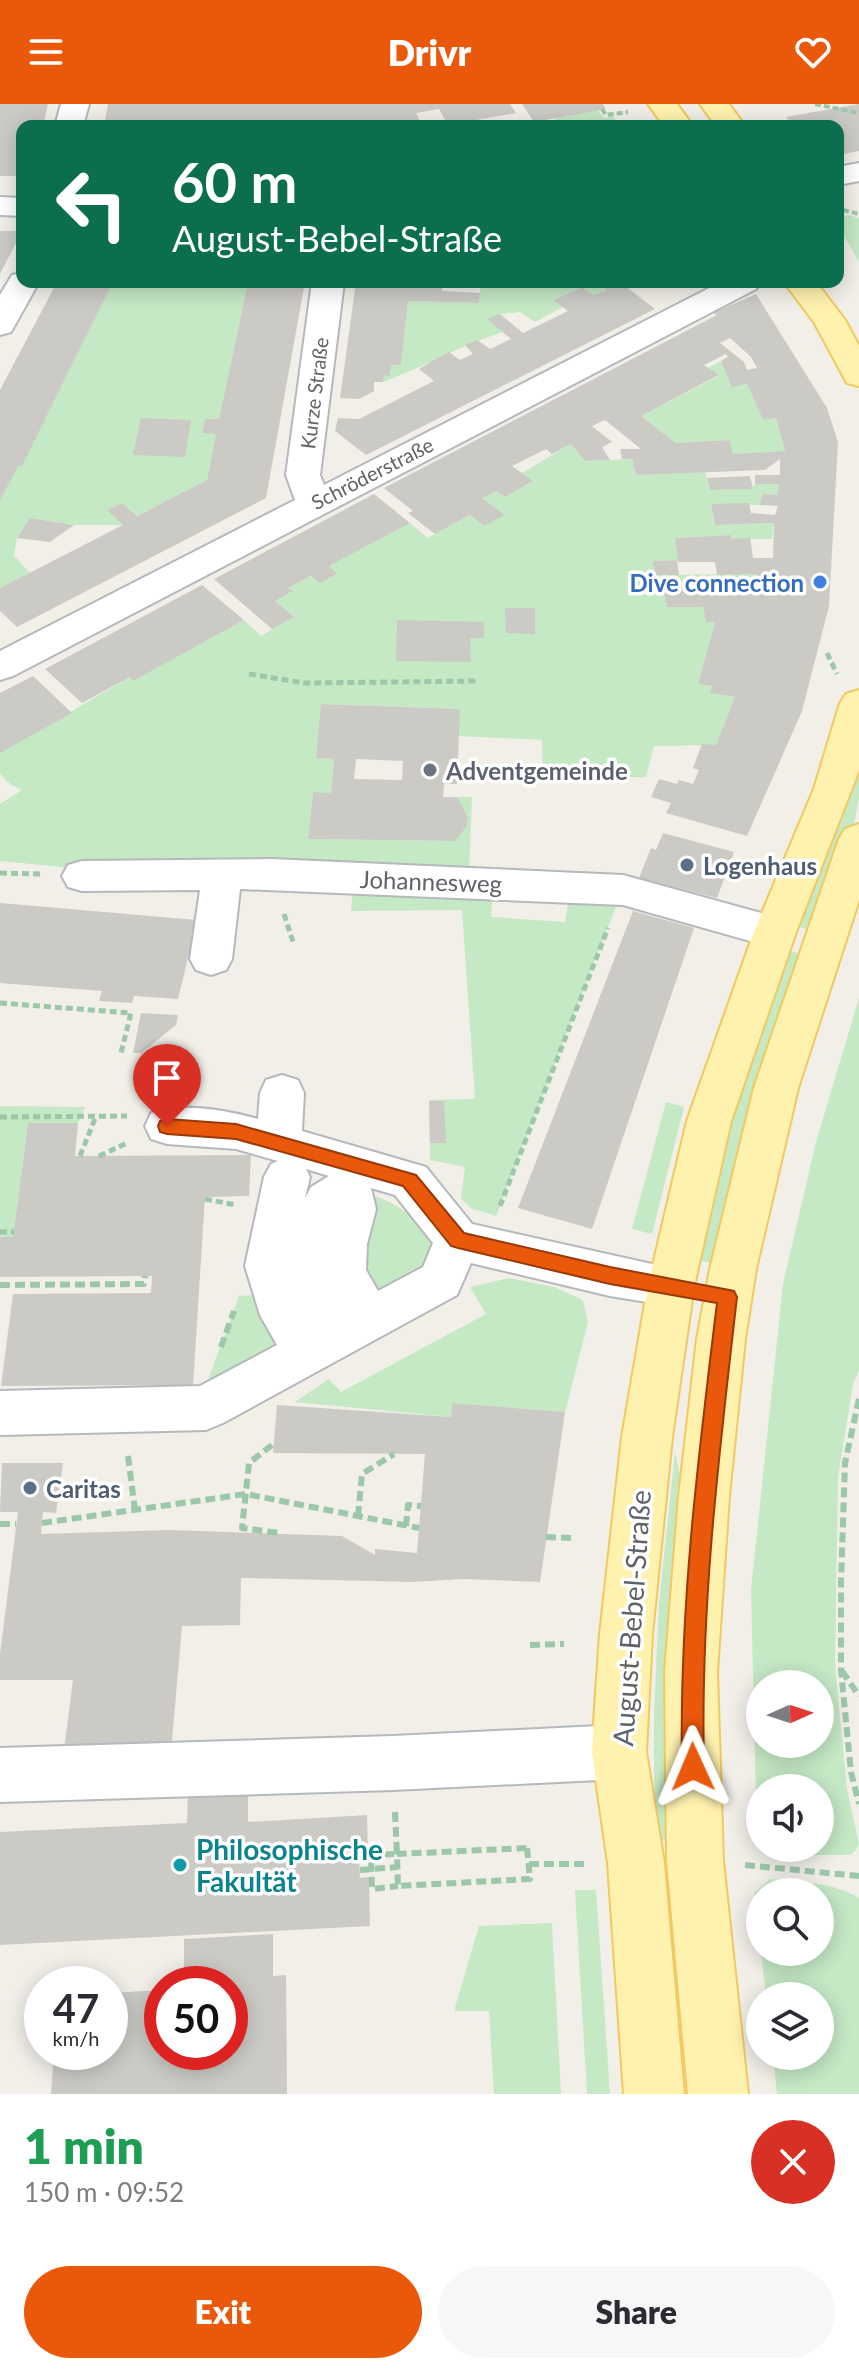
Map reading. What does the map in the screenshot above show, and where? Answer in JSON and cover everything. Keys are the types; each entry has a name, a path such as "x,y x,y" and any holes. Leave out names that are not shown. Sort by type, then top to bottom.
{"main road":[{"path":"662,104 674,120"},
{"path":"714,104 726,120"},
{"path":"805,288 829,320 859,376"},
{"path":"839,288 859,338"},
{"name":"August-Bebel-Straße","path":"654,2094 636,1863 619,1752 635,1535 647,1437 671,1286 709,1121 775,932 834,789 859,703"},
{"path":"718,2094 695,1861 691,1672 704,1496 727,1297 776,1088 859,839"},
{"path":"671,1286 727,1297"}],"street":[{"path":"0,325 20,288"},
{"name":"Kurze Straße","path":"313,503 303,475 327,288"},
{"path":"678,288 697,306"},
{"name":"Schröderstraße","path":"0,667 733,288"},
{"name":"Johannesweg","path":"82,876 272,874 623,890 775,932"},
{"path":"211,959 222,875"},
{"path":"282,1093 283,1160 268,1266 284,1315 340,1334"},
{"path":"154,1122 236,1131 283,1160 410,1180 471,1243 610,1276 671,1286"},
{"path":"0,1413 206,1408 440,1281 471,1243"},
{"path":"0,1775 393,1763 619,1752"}],"path":[{"path":"815,104 859,113"},
{"path":"602,109 606,115 628,112"},
{"path":"249,674 304,683 479,681"},
{"path":"471,1243 623,890"},
{"path":"0,1003 131,1013 121,1053"},
{"path":"80,1156 96,1116"},
{"path":"0,1117 96,1116 154,1122"},
{"path":"0,1232 14,1232"},
{"path":"0,1285 144,1284 145,1276"},
{"path":"219,1351 239,1296"},
{"path":"859,1399 845,1463 841,1582 841,1670 851,1772 859,1804"},
{"path":"123,1410 135,1510"},
{"path":"272,1445 249,1463 242,1528 279,1533"},
{"path":"358,1516 362,1474 394,1454"},
{"path":"42,1523 246,1494 419,1528"},
{"path":"406,1526 408,1505 421,1506"},
{"path":"0,1524 16,1524"},
{"path":"546,1537 572,1538"},
{"path":"530,1645 564,1644"},
{"path":"841,1670 859,1696"},
{"path":"527,1848 530,1879 372,1889 371,1855 397,1854 527,1848"},
{"path":"397,1854 398,1886"},
{"path":"360,1870 398,1867"}],"green space":[{"path":"598,110 604,118 613,116 616,120 557,120 555,118"},
{"path":"844,216 859,218 859,262 844,236"},
{"path":"110,288 247,288 219,419 205,419 202,432 216,434 207,480 137,516 122,503 107,510 123,525 74,525 30,518 17,538 14,556 30,573 0,588 0,501 18,466 22,466"},
{"path":"480,288 580,288 554,299 563,307 535,322 520,312 499,314 503,332 383,382 384,375 390,375 391,365 401,364 408,301 479,303"},
{"path":"584,288 607,290 594,295"},
{"path":"721,361 732,386 747,384 763,420 776,418 785,451 733,454 728,440 676,443 641,416 719,376 708,368"},
{"path":"571,444 585,461 632,459 636,475 705,472 710,490 752,489 755,484 779,484 777,495 762,494 760,505 711,505 715,525 774,523 772,539 731,539 730,535 675,538 678,560 654,561 656,575 756,574 758,594 744,589 665,591 667,607 703,607 706,622 715,622 698,684 712,686 711,693 735,697 716,745 654,746 646,777 543,778 542,740 459,736 459,709 322,704 316,758 334,759 331,793 313,793 308,839 454,841 467,826 468,817 457,797 472,797 469,874 93,870 0,861 0,804 22,790 11,785 0,774 0,753 130,677 134,680 244,620 261,636 293,617 275,601 292,592 288,588 311,576 320,583 337,574 329,566 410,523 428,538 470,515 484,526 504,515 482,498 496,491 505,497 532,482 522,473"},
{"path":"859,749 859,799 853,828 815,932 797,926"},
{"path":"353,886 493,892 491,917 565,922 569,898 619,899 496,1216 471,1208 461,1199 465,1167 430,1160 429,1100 475,1099 462,910 351,911"},
{"path":"788,950 807,956 721,1265 697,1260 732,1107"},
{"path":"859,998 859,1371 853,1384 838,1477 835,1664 847,1789 859,1844 850,1855 834,1855 834,1774 755,1774 755,1758 834,1758 834,1670 753,1670 751,1590 783,1284 816,1142"},
{"path":"666,1102 684,1107 652,1234 632,1229"},
{"path":"0,1106 85,1107 78,1123 28,1123 13,1237 0,1237"},
{"path":"368,1194 388,1201 408,1214 429,1239 431,1251 428,1268 399,1293 368,1288 355,1270"},
{"path":"509,1278 554,1287 583,1300 588,1322 565,1412 452,1403 451,1417 295,1402 329,1379 341,1392 486,1314 470,1287"},
{"path":"256,1295 277,1335 273,1358 204,1391 239,1296"},
{"path":"675,1452 691,1526 682,1841 654,1840 654,1714 659,1604"},
{"path":"834,1888 859,1898 859,2094 777,2094 774,2070 834,2070 834,1982 764,1982 763,1966 834,1966"},
{"path":"575,1890 596,1890 610,2094 587,2094"},
{"path":"552,1923 561,2094 494,2094 489,2011 454,2011 479,1926"}],"building":[{"path":"0,104 48,104 44,120 16,120 16,176 0,176"},
{"path":"108,104 510,104 516,113 476,120 445,120 439,109 416,113 419,120 105,120"},
{"path":"522,104 603,104 606,109 545,120 533,120"},
{"path":"859,104 859,151 844,154 844,120 789,120 786,117"},
{"path":"0,231 16,231 16,243 0,274"},
{"path":"54,288 110,288 22,466 18,466 0,501 0,390"},
{"path":"247,288 304,288 266,498 17,627 0,611 0,588 123,525 107,510 122,503 137,516 207,480 216,434 202,433 205,419 219,419"},
{"path":"355,288 442,288 442,291 480,293 479,303 408,301 401,365 391,365 390,376 384,375 383,382 374,382 374,391 359,399 340,398"},
{"path":"580,288 594,295 607,290 605,288 628,288 655,309 366,455 335,431 338,418 359,419 434,381 419,369 449,352 460,360 473,354 465,345 477,340 490,349 511,339 487,319 500,314 523,333 568,311 553,300"},
{"path":"756,294 827,408 838,442 829,606 802,711 747,836 666,813 671,803 651,797 659,779 693,784 699,770 693,768 702,744 716,745 735,697 710,693 712,686 698,684 715,622 706,622 703,607 667,607 664,591 744,589 758,594 756,574 717,575 715,562 678,562 675,538 731,535 731,539 750,538 753,558 773,558 774,523 715,525 711,504 749,503 751,513 775,515 778,506 760,505 762,494 777,495 779,484 755,484 755,475 780,475 780,459 765,470 636,475 632,459 622,459 620,449 641,449 605,420 592,426 612,442 602,447 610,460 585,461 571,444 552,454 546,449 512,466 533,481 505,497 496,491 482,498 505,515 484,526 470,515 435,534 408,513 413,511 384,488 717,315 713,313","holes":["730,338 751,357 757,368 747,370 744,362 720,343","726,354 728,357 721,361 732,387 747,384 763,420 776,418 785,451 733,454 729,440 676,443 641,416 719,375 704,365"]},
{"path":"141,418 191,420 185,457 133,455"},
{"path":"750,476 753,489 710,490 707,478"},
{"path":"374,494 410,523 329,566 337,574 320,583 311,576 288,588 293,591 275,601 294,617 272,629 214,579"},
{"path":"30,518 74,525 50,542 17,538"},
{"path":"677,560 679,575 655,575 653,561"},
{"path":"202,585 244,620 133,681 130,677 82,703 45,669"},
{"path":"505,608 535,608 535,634 506,633"},
{"path":"397,620 484,622 484,638 470,638 471,662 396,661"},
{"path":"33,676 72,713 0,753 0,693"},
{"name":"Adventgemeinde","path":"321,704 460,709 457,784 444,784 443,797 457,797 468,817 467,826 455,841 308,839 313,792 331,793 334,759 316,758","holes":["356,759 403,761 402,780 354,779"]},
{"name":"Logenhaus","path":"663,833 734,852 717,898 639,878 651,848 656,850"},
{"path":"0,903 197,920 178,999 134,996 132,1003 99,1001 102,991 0,983"},
{"path":"633,911 694,928 592,1229 518,1208"},
{"path":"141,1013 178,1015 176,1025 141,1053 133,1053"},
{"path":"429,1101 444,1101 446,1143 430,1143"},
{"path":"28,1123 78,1123 75,1156 251,1155 249,1196 205,1197 193,1385 1,1386 13,1294 151,1293 152,1276 0,1277 0,1237 13,1237"},
{"path":"452,1403 565,1412 540,1582 241,1578 240,1625 182,1626 171,1752 64,1750 73,1680 0,1680 0,1654 18,1512 0,1512 2,1463 63,1463 56,1513 43,1512 41,1534 170,1530 342,1536 375,1555 375,1549 417,1553 425,1454 273,1453 277,1405 451,1417"},
{"name":"Philosophische Fakultät","path":"248,1787 248,1822 367,1815 368,1859 359,1860 360,1878 369,1877 370,1926 0,1945 0,1832 187,1823 188,1790"},
{"path":"273,1934 273,1976 286,1975 287,2094 51,2094 53,2070 128,2070 128,1992 144,1991 144,2070 248,2070 248,1966 184,1966 184,1939"}],"place":[{"name":"Dive connection","path":"820,582"},
{"name":"Adventgemeinde","path":"430,770"},
{"name":"Logenhaus","path":"687,865"},
{"name":"Caritas","path":"30,1488"},
{"name":"Philosophische Fakultät","path":"180,1865"}],"route":[{"path":"167,1126 236,1131 410,1180 458,1240 610,1276 727,1297 704,1496 695,1614 691,1672 693,1767"}]}
